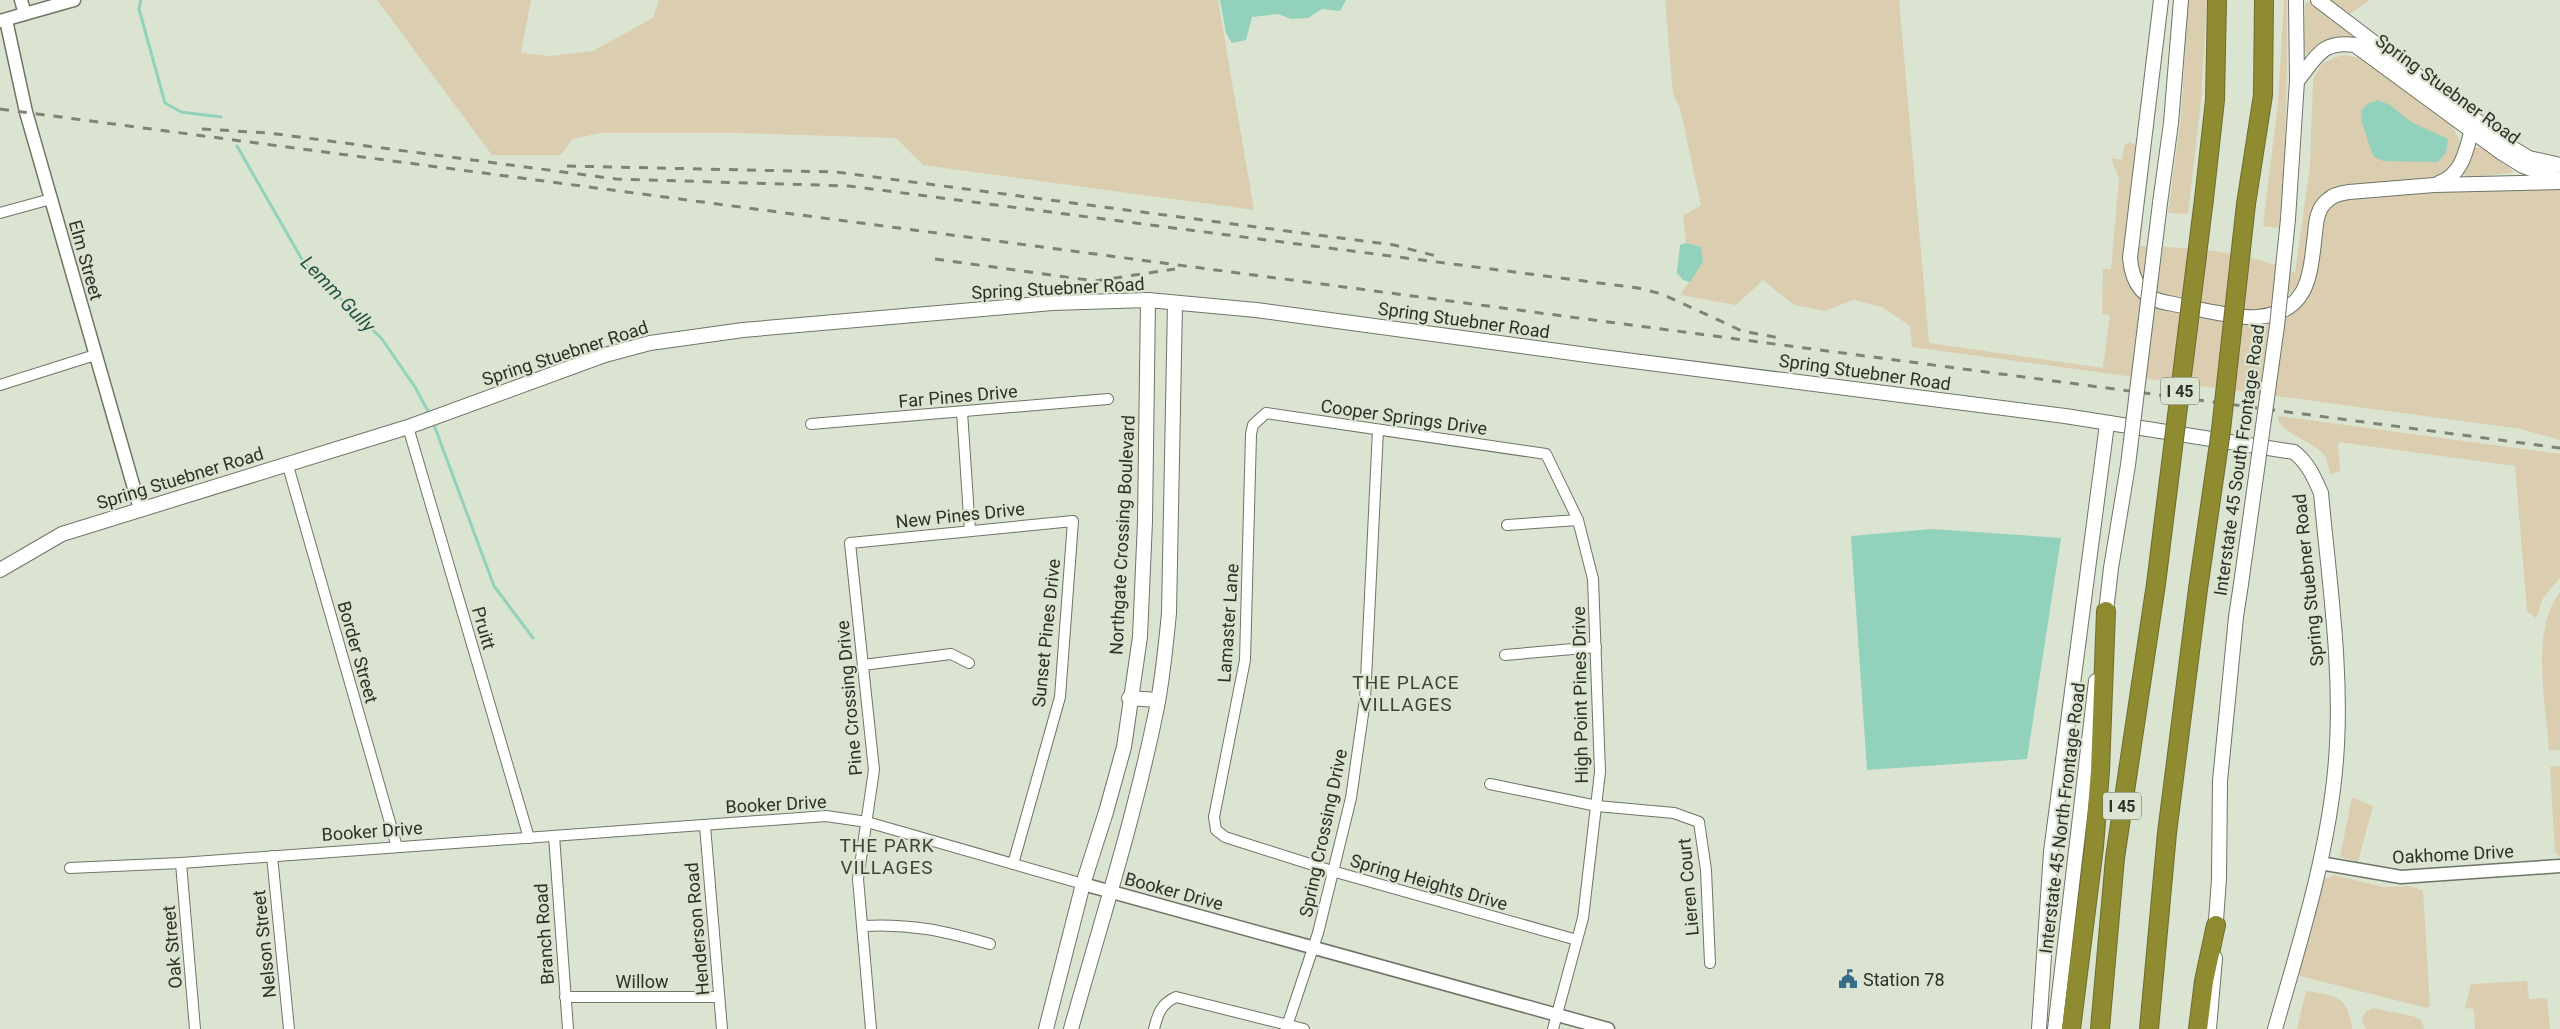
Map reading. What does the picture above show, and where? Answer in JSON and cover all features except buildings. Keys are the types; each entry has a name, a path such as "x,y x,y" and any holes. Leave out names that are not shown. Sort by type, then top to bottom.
{"highway":[{"name":"I 45","path":"2100,1029 2115,858 2156,584 2204,199 2215,100 2217,0"},
{"name":"I 45","path":"2149,1029 2168,833 2198,589 2222,430 2246,204 2263,95 2264,0"},
{"path":"2071,1029 2098,799 2106,611"},
{"path":"2198,1029 2204,981 2216,925"}],"main road":[{"path":"2161,0 2130,258 2132,277 2146,294 2161,302 2255,317 2271,315 2289,308 2300,298 2306,287 2316,217 2327,200 2349,192 2434,185 2560,181"},
{"path":"2106,611 2128,465 2171,123 2181,0"},
{"name":"Interstate 45 South Frontage Road","path":"2216,925 2219,879 2220,781 2236,618 2276,336 2288,219 2297,81 2296,0"},
{"name":"Spring Stuebner Road","path":"2318,0 2523,166 2560,181"},
{"name":"Spring Stuebner Road","path":"2297,81 2321,50 2336,44 2355,45 2473,125 2529,158 2560,164"},
{"path":"2434,185 2455,174 2463,161 2473,125"},
{"name":"Spring Stuebner Road","path":"0,570 62,534 288,466 408,427 605,355 673,338 1052,303 1148,300 1256,310 1602,357 2064,416 2294,452 2303,459 2312,472 2321,493 2337,667 2336,760 2320,863 2275,1029"},
{"name":"Northgate Crossing Boulevard","path":"1046,1029 1083,884 1124,747 1129,698 1140,637 1146,515 1148,300"},
{"path":"1071,1029 1126,837 1158,700 1169,613 1175,303"},
{"path":"2039,1029 2052,852 2107,424"},
{"path":"1146,515 1170,515"},
{"name":"Interstate 45 North Frontage Road","path":"2055,1029 2106,611"},
{"path":"1129,698 1158,700"},
{"path":"2209,1029 2214,982 2216,925"}],"street":[{"path":"21,0 25,14"},
{"path":"3,20 74,0"},
{"name":"Elm Street","path":"3,20 26,112 140,509"},
{"path":"0,214 51,199"},
{"path":"0,385 95,355"},
{"name":"Far Pines Drive","path":"811,424 1108,399"},
{"path":"962,412 970,531"},
{"name":"Cooper Springs Drive","path":"1258,418 1266,413 1546,454"},
{"name":"Lamaster Lane","path":"1216,830 1214,817 1245,660 1251,434 1253,425 1258,418"},
{"name":"Pruitt","path":"408,427 529,838"},
{"name":"Spring Crossing Drive","path":"1287,1027 1314,947 1351,798 1365,700 1378,430"},
{"name":"High Point Pines Drive","path":"1546,454 1578,520 1593,579 1600,772 1583,918 1553,1029"},
{"name":"Border Street","path":"288,466 397,847"},
{"name":"New Pines Drive","path":"850,542 1074,520"},
{"name":"Sunset Pines Drive","path":"1013,864 1060,697 1074,520"},
{"path":"1507,525 1578,520"},
{"name":"Pine Crossing Drive","path":"850,542 874,770 858,879 872,1029"},
{"path":"1505,655 1596,647"},
{"path":"863,665 951,654 969,663"},
{"path":"1490,784 1597,806"},
{"name":"Lieren Court","path":"1597,806 1674,813 1699,822 1706,870 1710,963"},
{"name":"Booker Drive","path":"70,868 181,863 826,816 867,822 1110,892 1608,1029"},
{"name":"Henderson Road","path":"705,826 722,1029"},
{"name":"Spring Heights Drive","path":"1216,830 1225,837 1332,871 1577,940"},
{"name":"Branch Road","path":"554,836 568,1029"},
{"name":"Nelson Street","path":"272,856 289,1029"},
{"name":"Oak Street","path":"181,863 195,1029"},
{"name":"Oakhome Drive","path":"2320,863 2401,877 2560,866"},
{"path":"862,926 893,924 941,930 990,944"},
{"name":"Willow","path":"565,998 719,997"},
{"path":"1154,1029 1164,1002 1176,997 1287,1027 1304,1029"}],"shaded area":[{"path":"377,0 531,0 521,53 550,56 593,51 653,18 659,0 1218,0 1254,210 923,165 896,138 740,133 601,133 572,139 561,155 492,155"},
{"path":"1220,0 1346,0 1340,11 1322,9 1308,18 1291,19 1278,14 1252,17 1246,40 1232,43 1226,33"},
{"path":"1665,0 1899,0 1929,343 2103,368 2110,315 2102,314 2103,269 2111,269 2119,178 2111,158 2122,160 2124,146 2129,143 2135,144 2138,148 2128,280 2136,295 2158,308 2254,321 2310,290 2321,221 2325,212 2331,206 2347,197 2466,188 2560,187 2560,440 2521,429 1912,347 1910,326 1882,307 1853,300 1825,311 1794,305 1763,280 1736,305 1680,295 1703,262 1701,247 1686,243 1683,216 1701,205 1680,108 1673,94"},
{"path":"2188,0 2207,0 2201,101 2188,214 2168,213 2181,116"},
{"path":"2284,0 2287,0 2286,114 2279,228 2263,226 2278,102"},
{"path":"2331,0 2370,0 2347,16 2332,4"},
{"path":"2310,1 2359,38 2359,41 2307,54 2304,49 2305,4"},
{"path":"2346,55 2363,59 2453,127 2460,142 2452,168 2438,178 2346,186 2321,196 2311,214 2301,278 2295,289 2269,309 2255,310 2204,305 2175,301 2158,296 2147,285 2140,274 2137,261 2138,246 2198,249 2238,255 2295,273 2310,166 2313,79 2323,63"},
{"path":"2378,100 2390,105 2411,122 2448,139 2446,153 2438,162 2383,161 2373,156 2362,123 2361,111 2367,104"},
{"path":"2478,147 2485,149 2513,171 2511,173 2467,177 2461,172 2473,149"},
{"path":"1686,243 1701,247 1703,262 1690,282 1683,280 1677,273 1680,245"},
{"path":"2278,416 2560,454 2560,578 2543,598 2536,618 2527,611 2515,466 2338,442 2340,472 2330,474 2326,458 2322,452 2284,428 2279,422"},
{"path":"1932,529 2061,538 2027,759 1867,770 1851,536"},
{"path":"2560,592 2560,750 2549,751 2543,690 2543,647 2545,626 2551,608"},
{"path":"2560,766 2560,857 2555,852 2550,767"},
{"path":"2352,797 2373,806 2358,862 2340,857"},
{"path":"2334,875 2383,887 2411,886 2423,891 2430,1006 2427,1008 2300,976 2297,968 2322,880"},
{"path":"2527,981 2529,999 2547,998 2550,1029 2475,1029 2474,1009 2465,1008 2471,984"},
{"path":"2306,991 2333,996 2344,1003 2352,1029 2297,1029"},
{"path":"2373,1008 2416,1017 2422,1021 2424,1029 2366,1029 2362,1020 2365,1012"}],"waterway":[{"name":"Lemm Gully","path":"141,0 139,9 165,103 181,112 221,117"},
{"name":"Lemm Gully","path":"237,146 304,263 382,339 415,387 429,413"},
{"name":"Lemm Gully","path":"434,425 494,586 533,638"}],"railway":[{"path":"0,109 2560,448"},
{"path":"202,129 269,133 616,179 849,186 1638,288 1662,294 1742,331 1780,338"},
{"path":"567,166 836,172 1394,245 1440,257"},
{"path":"935,259 1095,281 1175,269"}],"place":[{"name":"Station 78","path":"1848,979"}],"district":[{"name":"THE PLACE VILLAGES","path":"1406,693"},
{"name":"THE PARK VILLAGES","path":"887,856"}]}
